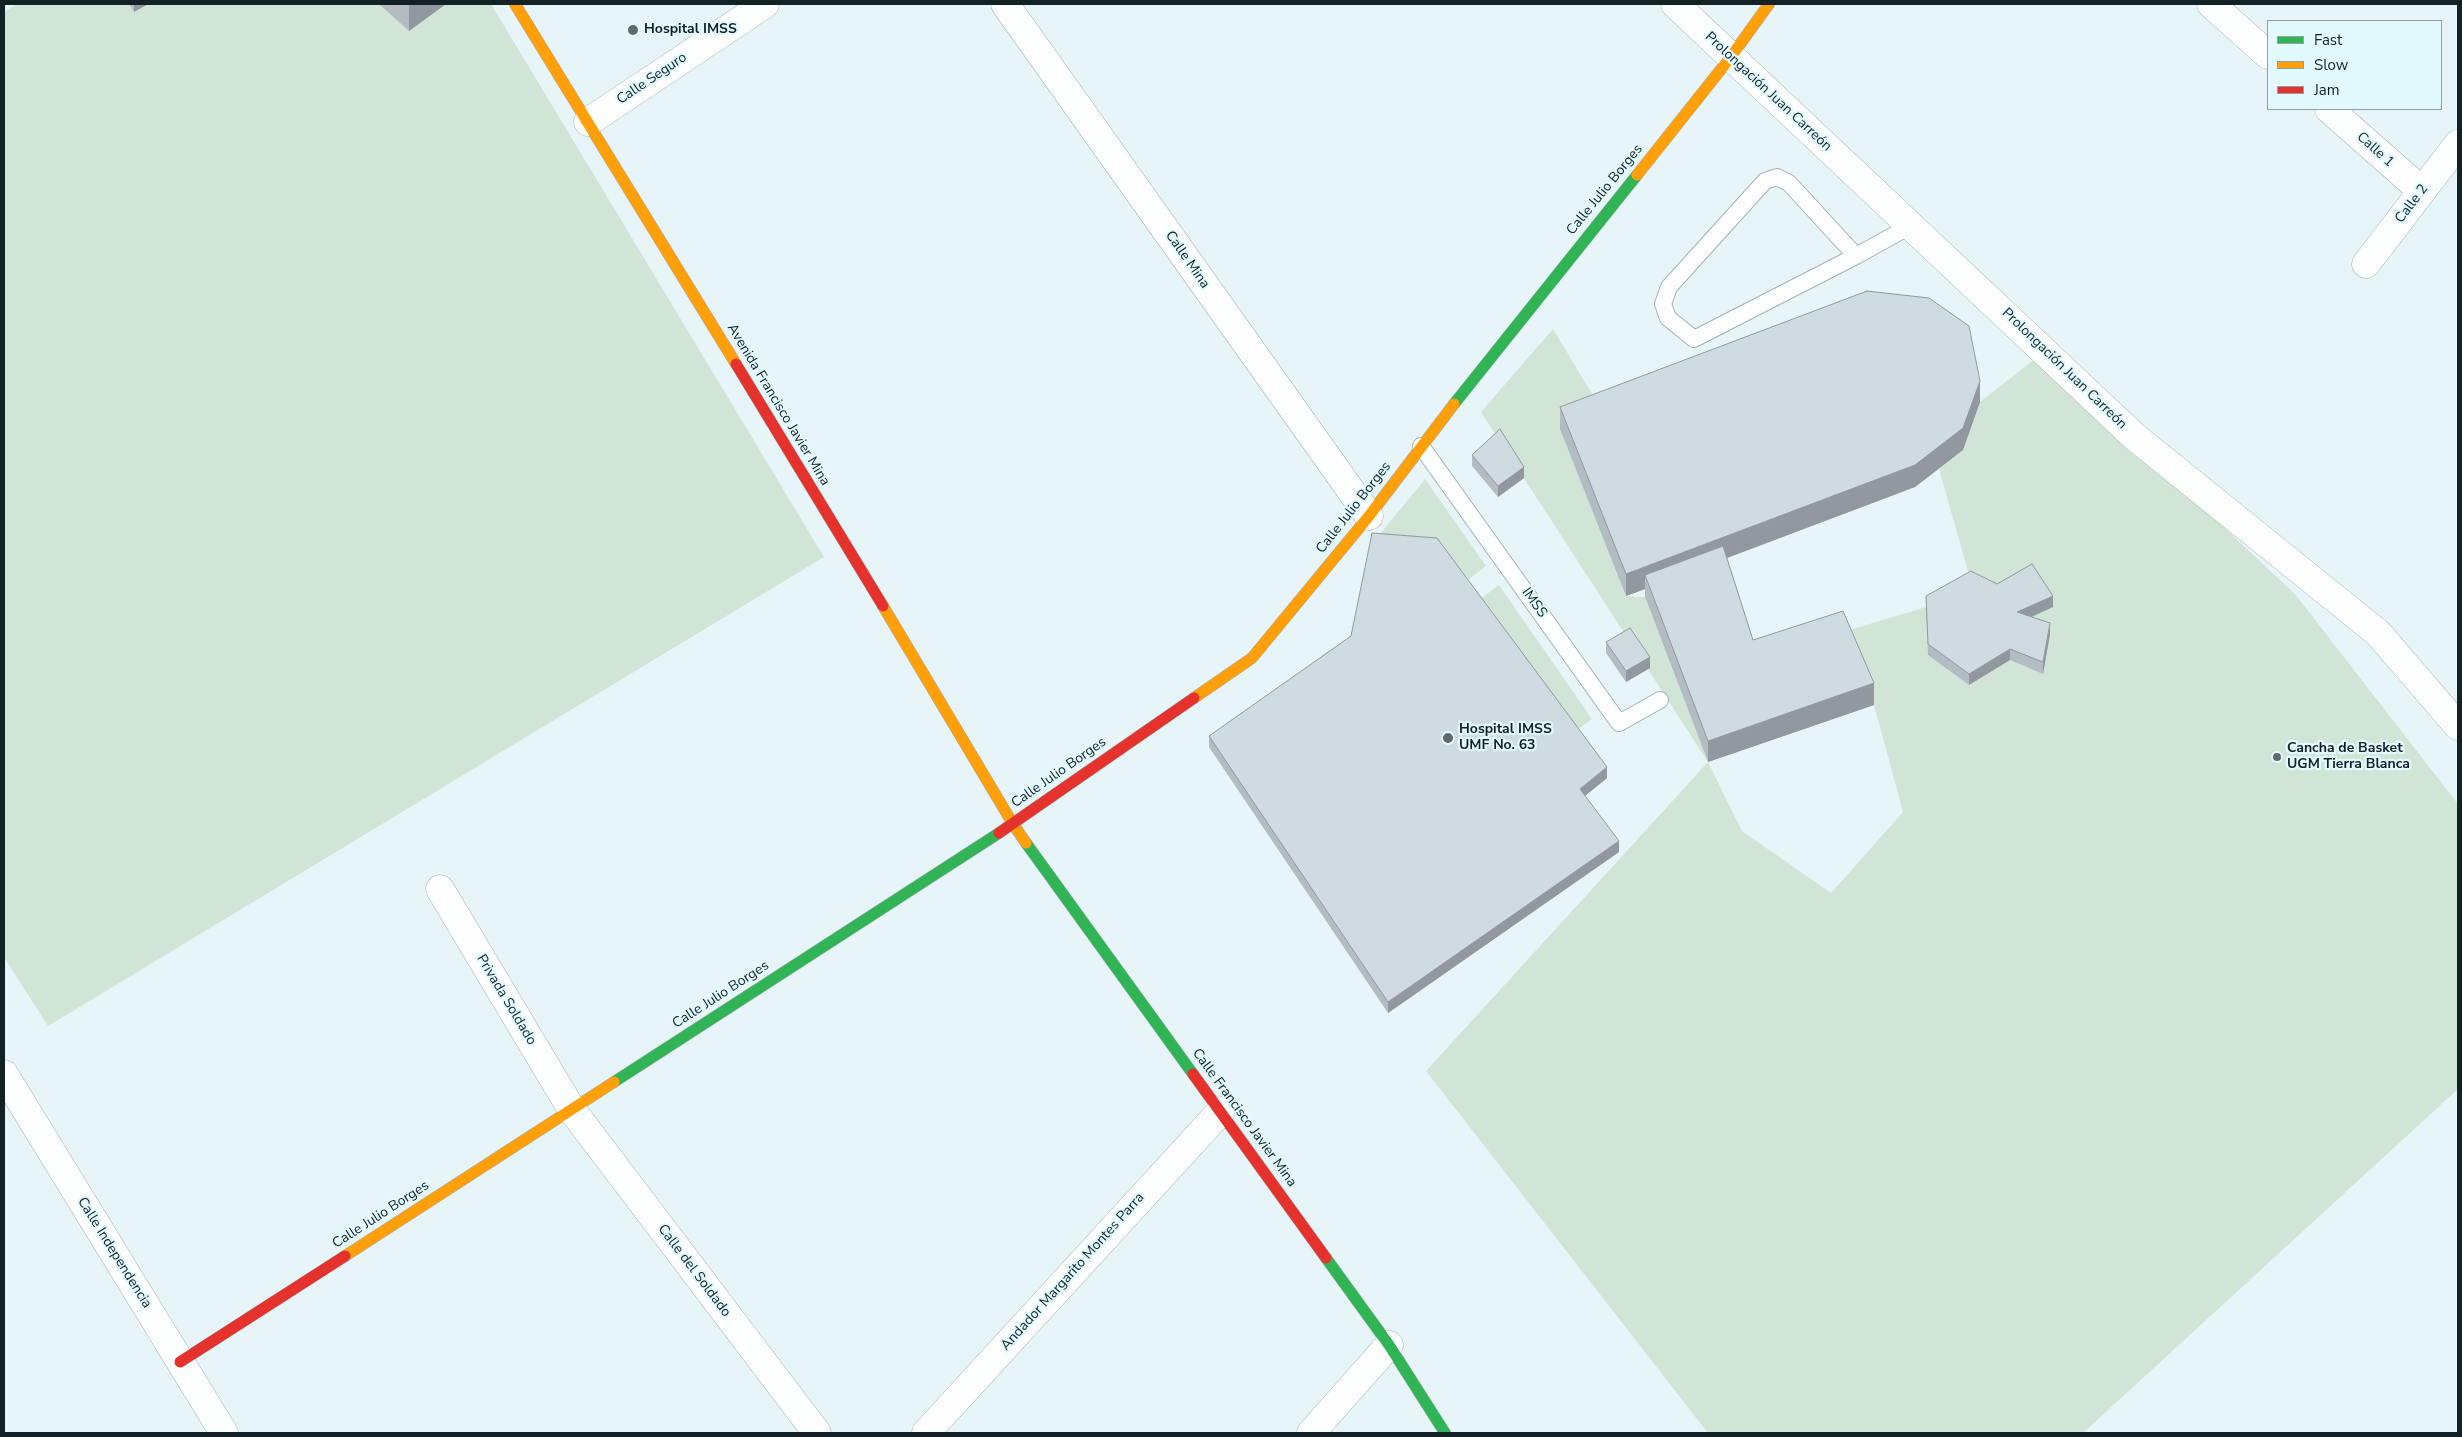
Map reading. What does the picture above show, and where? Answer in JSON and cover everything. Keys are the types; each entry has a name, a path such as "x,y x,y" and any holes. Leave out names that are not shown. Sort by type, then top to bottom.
{"street":[{"name":"Avenida Francisco Javier Mina","path":"515,4 827,513 1013,824"},
{"name":"Calle Seguro","path":"588,122 765,4"},
{"name":"Calle Mina","path":"1005,4 1369,516"},
{"name":"Prolongación Juan Carreón","path":"1675,4 1730,58 1912,225 2135,437 2378,633 2458,726"},
{"name":"Calle Julio Borges","path":"180,1362 1013,824 1252,658 1369,516 1421,446 1730,58 1769,4"},
{"path":"2211,4 2267,54"},
{"name":"Calle 1","path":"2330,110 2422,191"},
{"name":"Calle 2","path":"2366,264 2458,144"},
{"name":"Calle Francisco Javier Mina","path":"1013,824 1389,1345 1445,1433"},
{"name":"Privada Soldado","path":"440,889 572,1110"},
{"name":"Calle Independencia","path":"4,1074 224,1433"},
{"name":"Calle del Soldado","path":"572,1110 817,1433"},
{"name":"Andador Margarito Montes Parra","path":"926,1433 1221,1111"},
{"path":"1311,1433 1389,1345"}],"lane":[{"path":"1856,256 1789,183 1777,177 1765,181 1669,287 1664,304 1668,318 1694,339 1856,256 1912,225"},
{"name":"IMSS","path":"1421,446 1619,722 1660,700"}],"green space":[{"path":"17,4 491,4 824,557 48,1026 4,957 4,12"},
{"path":"1553,329 1603,412 1625,596 1645,597 1708,762 1481,412"},
{"path":"2040,355 2295,594 2458,804 2458,1089 2083,1433 1708,1433 1426,1071 1708,762 1742,831 1831,893 1903,812 1874,705 1843,632 1926,607 1969,685 2010,660 2043,673 2017,623 2053,607 1997,595 1971,582 1939,469 1963,450 1980,402"},
{"path":"1425,479 1486,566 1463,584 1372,544"},
{"path":"1499,585 1592,719 1573,733 1476,602"}],"building":[{"path":"1867,291 1929,298 1969,326 1980,381 1963,428 1915,465 1626,574 1560,407"},
{"path":"1500,429 1524,467 1498,486 1472,455"},
{"name":"Hospital IMSS UMF No. 63","path":"1372,533 1437,538 1607,767 1580,789 1619,841 1388,1002 1209,736 1351,636"},
{"path":"1723,546 1753,640 1843,611 1874,683 1708,741 1645,575"},
{"path":"2032,564 2053,596 2017,612 2050,623 2043,662 2010,649 1969,674 1928,644 1926,596 1971,571 1997,584"},
{"path":"1630,628 1650,657 1626,671 1606,642"}],"traffic: fast":[{"path":"1454,404 1637,175"},
{"path":"614,1082 999,833"},
{"path":"1026,843 1193,1074"},
{"path":"1326,1258 1389,1345 1445,1433"}],"traffic: slow":[{"path":"515,4 736,364"},
{"path":"1637,175 1730,58 1769,4"},
{"path":"1194,698 1252,658 1369,516 1454,404"},
{"path":"883,606 1026,843"},
{"path":"345,1256 614,1082"}],"traffic: jam":[{"path":"736,364 883,606"},
{"path":"999,833 1194,698"},
{"path":"1193,1074 1326,1258"},
{"path":"180,1362 345,1256"}],"place":[{"name":"Hospital IMSS","path":"633,30"},
{"name":"Hospital IMSS UMF No. 63","path":"1448,738"},
{"name":"Cancha de Basket UGM Tierra Blanca","path":"2277,757"}]}
